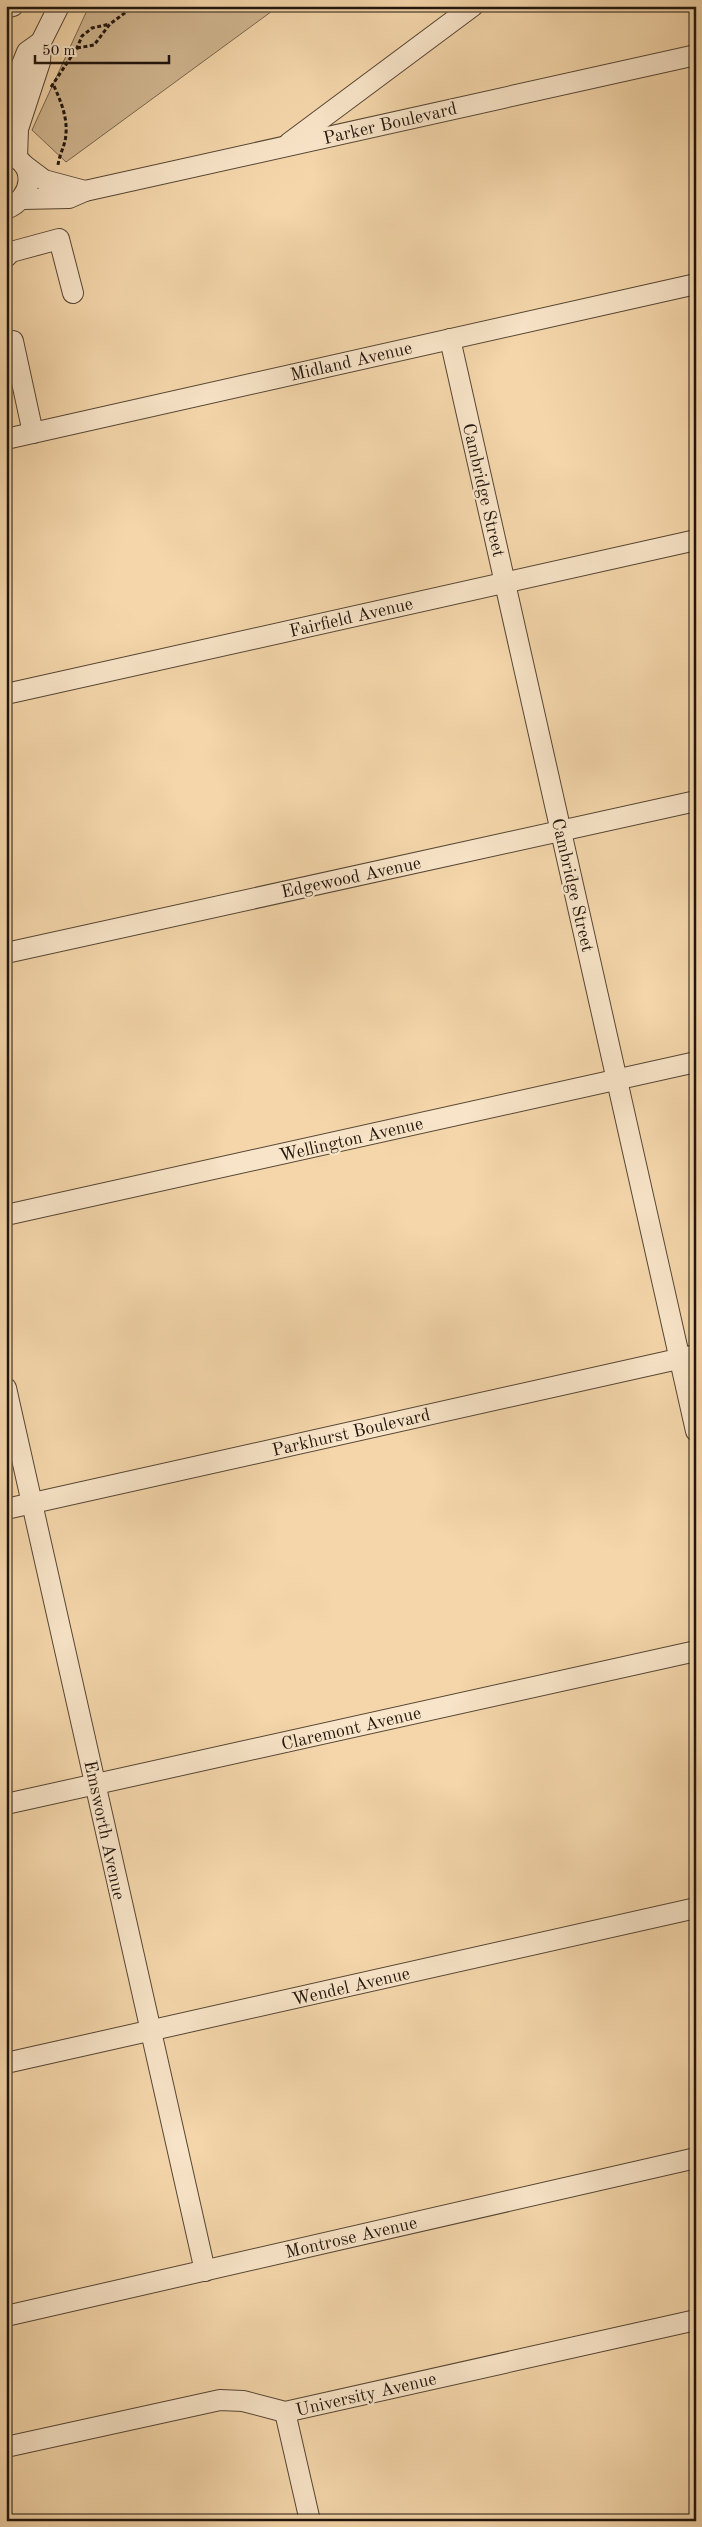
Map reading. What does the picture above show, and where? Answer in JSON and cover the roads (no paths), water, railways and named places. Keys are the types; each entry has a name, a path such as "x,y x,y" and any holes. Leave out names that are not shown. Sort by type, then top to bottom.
{"street":[{"path":"6,8 13,6"},
{"path":"14,204 29,182 16,159 18,129 40,62 41,42 59,6"},
{"path":"283,147 473,6"},
{"path":"6,116 16,79 27,52 41,42"},
{"name":"Parker Boulevard","path":"14,204 69,198 85,190 696,55"},
{"name":"Parker Boulevard","path":"16,159 44,180 85,190"},
{"path":"6,257 11,252 59,238 73,293"},
{"name":"Midland Avenue","path":"6,439 696,284"},
{"name":"Cambridge Street","path":"450,339 617,1079 688,1357 696,1431"},
{"path":"14,341 15,389 33,433"},
{"name":"Fairfield Avenue","path":"6,694 696,540"},
{"name":"Edgewood Avenue","path":"6,953 696,801"},
{"name":"Wellington Avenue","path":"6,1215 696,1062"},
{"name":"Parkhurst Boulevard","path":"6,1510 688,1357"},
{"name":"Emsworth Avenue","path":"6,1388 205,2271"},
{"name":"Claremont Avenue","path":"6,1804 696,1651"},
{"name":"Wendel Avenue","path":"6,2063 696,1908"},
{"name":"Montrose Avenue","path":"6,2316 696,2158"},
{"name":"University Avenue","path":"6,2447 220,2400 243,2401 285,2412 696,2320"},
{"path":"285,2412 310,2521"}]}
